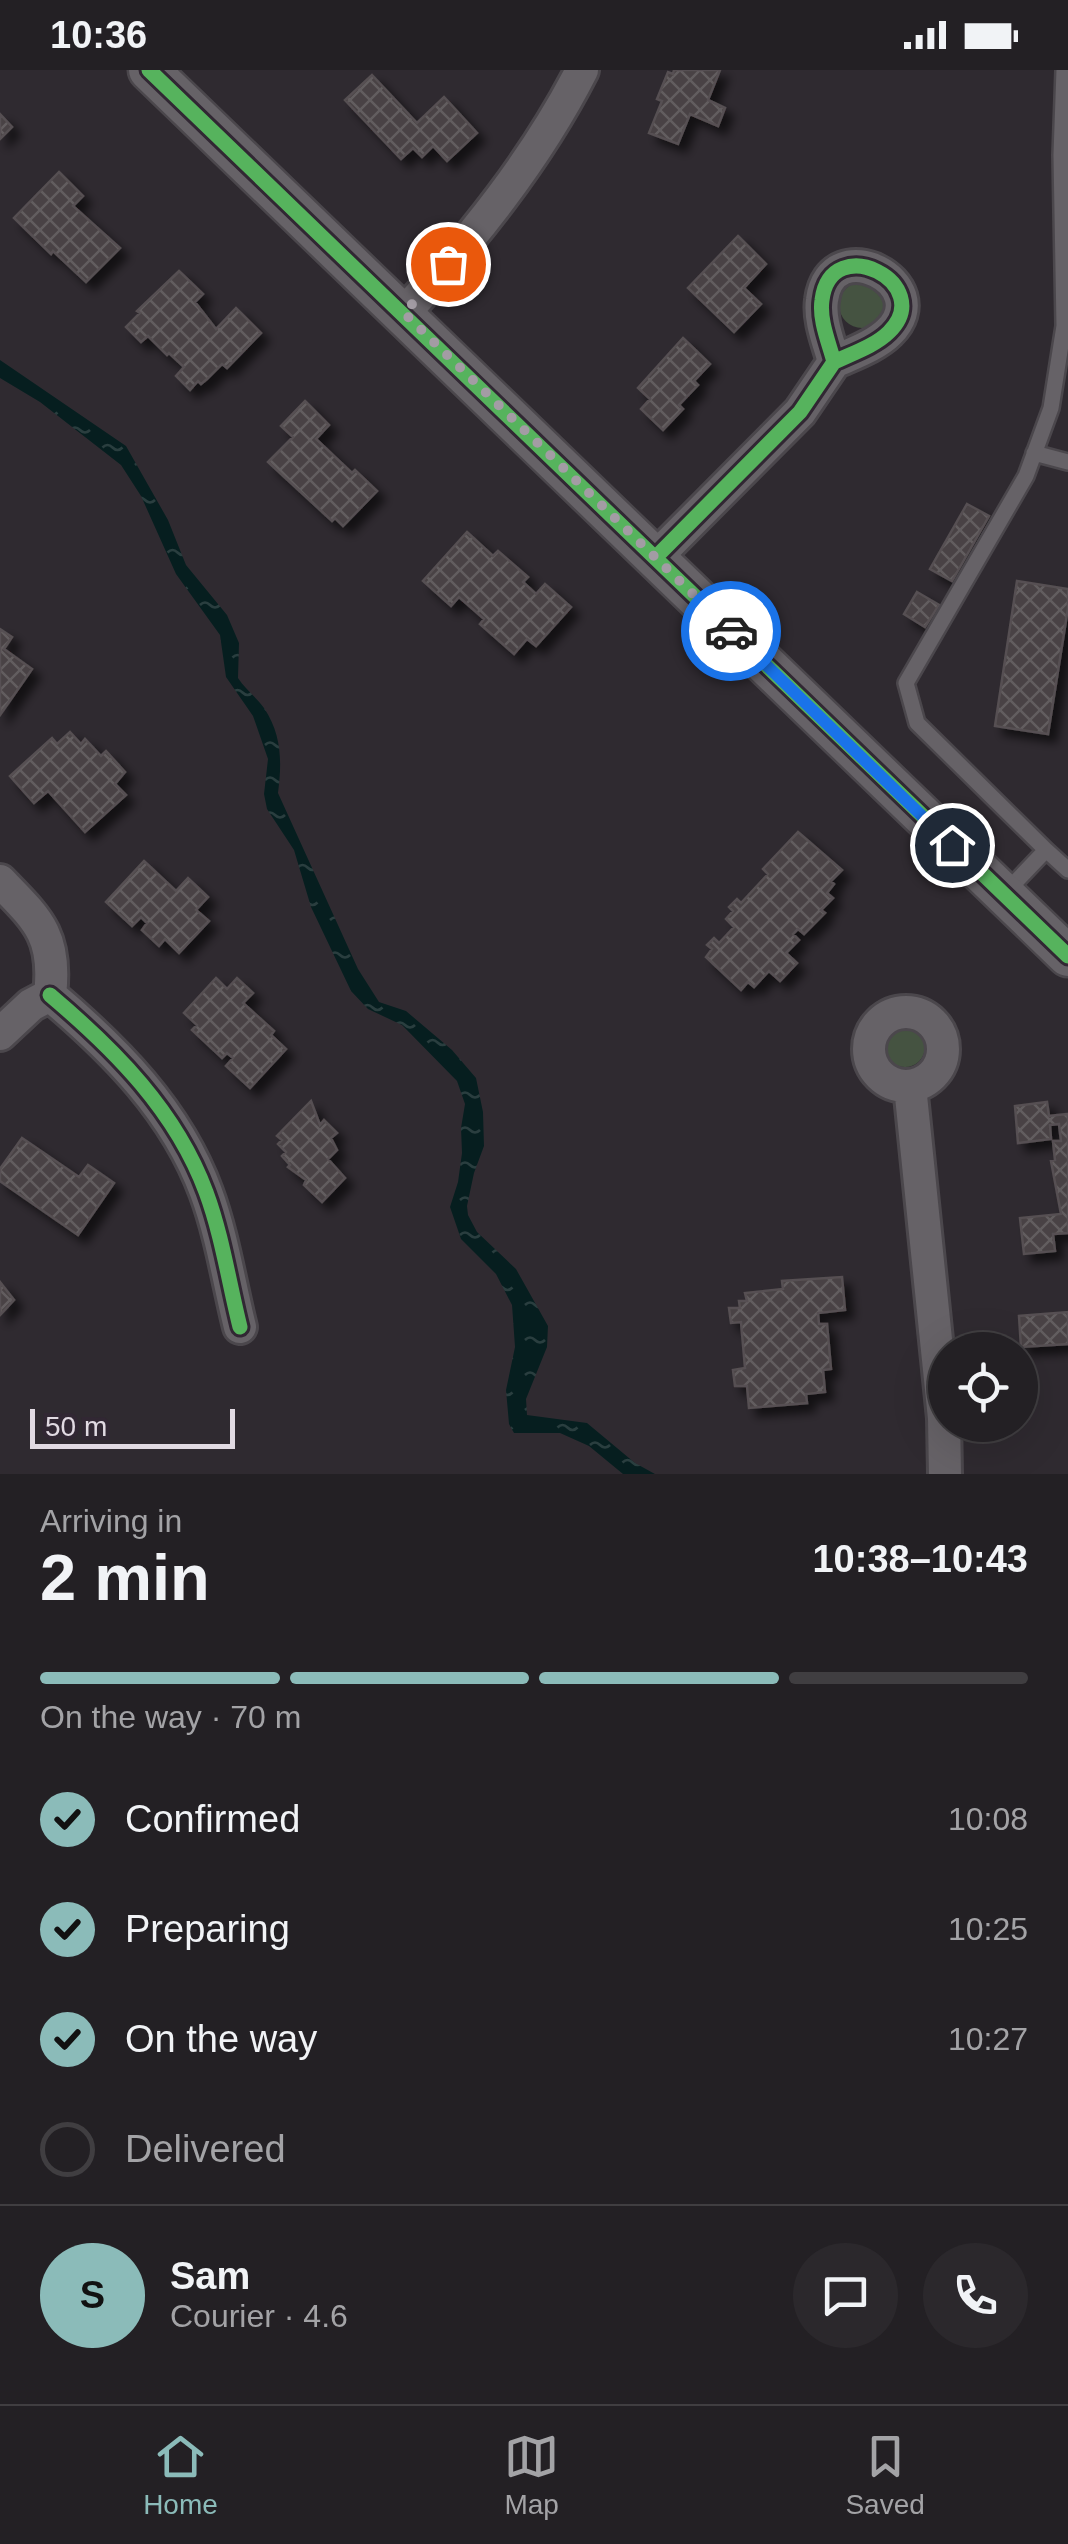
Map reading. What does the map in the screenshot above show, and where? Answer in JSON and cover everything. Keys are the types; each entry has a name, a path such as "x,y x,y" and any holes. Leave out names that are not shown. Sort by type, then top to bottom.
{"street":[{"path":"149,70 1068,956"},
{"path":"404,313 466,242 521,170 582,70"},
{"path":"656,557 800,412 834,362"},
{"path":"0,881 46,934 52,952 50,995 126,1066 183,1140 208,1196 240,1327"},
{"path":"0,1034 32,1005 50,995"},
{"path":"910,1086 944,1418 945,1474"}],"lane":[{"path":"1064,70 1064,326 1051,408 1026,476 906,683 917,723 1068,870"},
{"path":"1034,454 1068,462"},
{"path":"1003,895 1046,850"}],"shaded area":[{"path":"862,282 878,289 885,305 878,321 862,328 846,321 839,305 846,289"},
{"path":"905,1027 919,1033 925,1047 919,1061 905,1067 891,1061 885,1047 891,1033"}],"water":[{"path":"0,360 126,446 168,520 186,565 227,615 239,643 238,678 264,708 277,739 278,793 358,969 379,1002 406,1011 452,1050 476,1078 484,1146 474,1173 468,1215 477,1232 516,1269 548,1326 547,1347 526,1399 527,1415 587,1423 635,1463 655,1474 623,1474 589,1446 560,1433 514,1433 509,1424 506,1390 515,1347 512,1305 496,1274 461,1239 450,1207 458,1182 465,1104 457,1081 402,1025 368,1009 351,991 311,907 294,850 267,809 264,794 268,759 253,716 226,677 220,635 176,574 141,496 121,465 40,402 0,378"}],"building":[{"path":"674,70 720,70 708,100 725,108 718,126 690,114 678,144 649,133 662,101 657,99 668,72 673,74"},
{"path":"372,75 417,123 444,97 477,133 447,161 433,146 422,157 413,148 401,159 345,100"},
{"path":"0,114 12,127 0,139"},
{"path":"59,172 83,196 73,206 120,248 86,282 14,218"},
{"path":"738,236 766,264 744,288 761,304 734,332 688,288"},
{"path":"179,271 203,294 195,302 216,329 236,308 261,333 227,368 222,364 190,390 176,376 184,367 148,336 141,342 126,327 140,313 137,311"},
{"path":"683,338 710,364 694,381 698,385 679,405 683,409 663,430 641,409 650,399 638,388"},
{"path":"305,401 329,425 316,439 377,491 343,526 335,518 332,521 268,462 293,437 281,426"},
{"path":"967,504 989,516 952,581 930,569"},
{"path":"467,532 493,556 498,551 528,577 523,582 536,594 545,584 571,607 536,646 527,639 514,654 480,624 484,619 459,597 451,606 423,581"},
{"path":"1017,581 1068,589 1048,734 995,726"},
{"path":"917,592 939,605 925,627 904,614"},
{"path":"0,629 12,637 4,649 32,669 0,715"},
{"path":"70,732 81,744 85,739 101,756 106,751 125,772 115,784 126,795 85,832 48,791 34,803 10,776 52,738 57,744"},
{"path":"798,832 842,870 831,881 834,884 827,893 833,898 821,910 825,913 804,934 798,929 793,934 799,940 786,953 797,963 780,981 769,971 754,987 748,982 741,990 706,957 712,949 707,945 714,938 719,943 734,927 726,919 733,911 729,907 737,899 741,903 768,874 763,869"},
{"path":"144,861 176,891 188,878 208,897 196,910 209,921 179,953 165,939 159,946 142,930 147,923 141,917 132,926 106,902"},
{"path":"216,978 227,989 237,978 253,993 243,1003 274,1031 271,1035 286,1049 250,1088 226,1066 233,1058 227,1053 222,1058 192,1030 197,1025 184,1013"},
{"path":"311,1101 320,1125 324,1120 337,1133 331,1138 337,1150 328,1159 345,1178 322,1202 304,1185 306,1180 288,1167 282,1156 286,1152 278,1144 282,1140 277,1136"},
{"path":"1047,1102 1049,1116 1068,1114 1068,1233 1053,1234 1055,1251 1024,1254 1020,1218 1061,1214 1051,1161 1055,1160 1053,1141 1061,1141 1059,1124 1050,1125 1051,1139 1018,1143 1015,1106"},
{"path":"22,1138 79,1177 88,1165 114,1183 78,1235 0,1181 0,1169"},
{"path":"842,1277 845,1310 818,1313 819,1324 827,1324 831,1369 823,1370 825,1392 806,1394 807,1403 749,1408 747,1386 735,1386 733,1370 745,1368 741,1322 731,1323 729,1308 740,1308 739,1301 747,1301 745,1293 783,1289 782,1281"},
{"path":"0,1282 14,1300 0,1315"},
{"path":"1068,1312 1068,1344 1038,1346 1038,1332 1020,1332 1019,1316"}],"cycle path":[{"path":"149,70 1068,956"},
{"path":"656,557 800,412 834,362 821,308 829,279 843,268 860,266 877,271 892,282 900,297 901,314 883,337 834,362"},
{"path":"50,995 120,1060 178,1135 212,1208 240,1327"}],"way so far":[{"path":"448,264 404,313 731,631"}],"route":[{"path":"731,631 952,845"}]}
